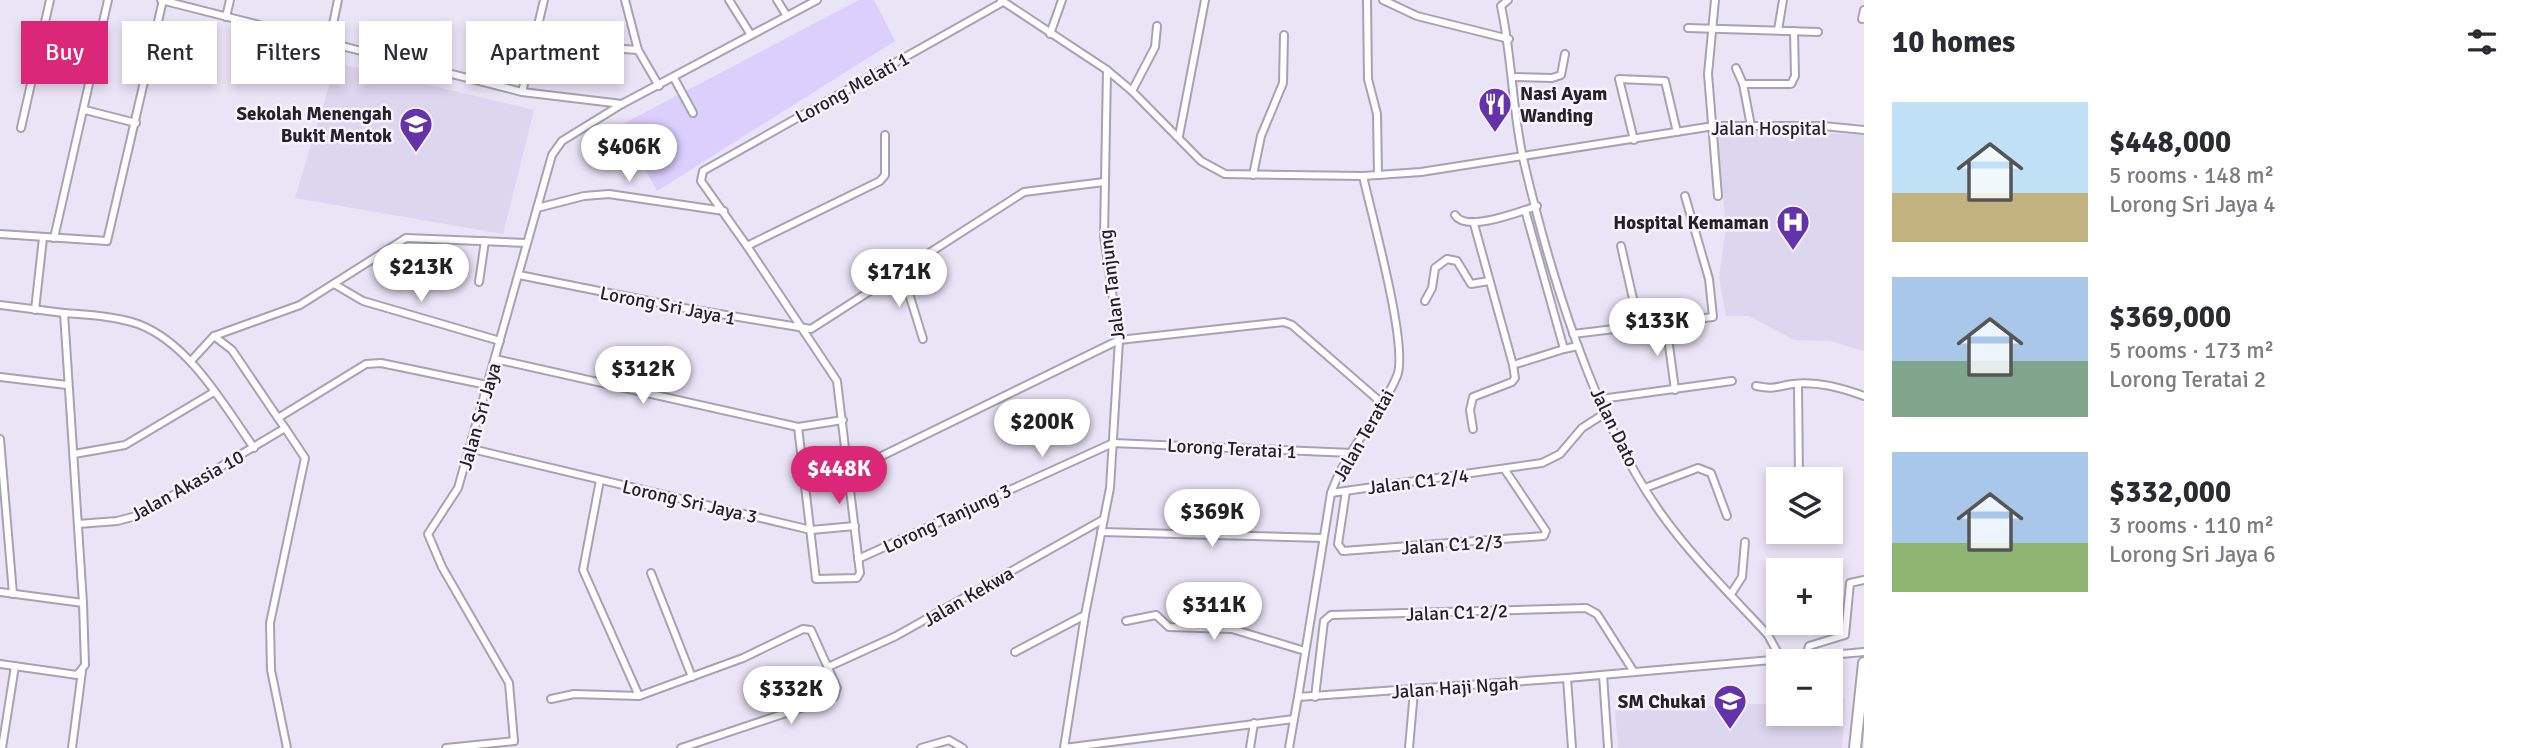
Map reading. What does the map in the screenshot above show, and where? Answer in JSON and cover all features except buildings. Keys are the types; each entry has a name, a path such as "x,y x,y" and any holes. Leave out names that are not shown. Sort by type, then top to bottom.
{"highway":[{"path":"1855,748 1864,663"}],"street":[{"path":"21,128 50,0"},
{"path":"54,237 108,0"},
{"path":"0,234 107,241 162,0 242,21"},
{"path":"226,17 230,0"},
{"path":"334,21 338,0"},
{"path":"539,21 544,0"},
{"path":"625,0 638,50 659,86"},
{"path":"730,0 751,35"},
{"path":"777,0 787,16"},
{"name":"Jalan Sri Jaya","path":"514,741 509,683 429,540 432,524 456,494 556,146 622,104 817,0"},
{"path":"1050,34 1062,0"},
{"path":"1179,136 1205,0"},
{"path":"1367,0 1368,79 1377,114 1378,175"},
{"path":"1382,0 1417,16 1508,38"},
{"name":"Jalan Dato","path":"1508,0 1501,3 1523,156 1573,334 1606,412 1645,488 1669,524 1768,635 1776,649"},
{"path":"1715,0 1709,74 1718,196"},
{"path":"1778,30 1783,0"},
{"path":"1002,1 1107,70 1179,136 1201,161 1217,172 1253,175 1378,175 1479,165 1634,140 1619,79 1665,81 1677,132"},
{"name":"Lorong Melati 1","path":"724,211 701,181 702,173 1002,1"},
{"path":"1861,19 1864,10"},
{"path":"1132,91 1155,47 1157,26"},
{"path":"1688,28 1818,32"},
{"path":"1743,83 1793,83 1794,31"},
{"path":"1253,175 1256,151 1283,83 1284,35"},
{"path":"345,47 522,92 622,104"},
{"path":"624,49 638,50"},
{"path":"1513,77 1552,78 1561,75 1565,54"},
{"path":"1736,68 1743,83 1751,126"},
{"name":"Jalan Tanjung","path":"1064,748 1085,615 1110,488 1113,443 1119,340 1105,251 1107,70"},
{"path":"674,78 693,113"},
{"path":"522,92 524,84"},
{"path":"85,110 136,123"},
{"name":"Jalan Hospital","path":"1634,140 1714,126 1864,130"},
{"path":"747,246 880,181 885,175 885,135"},
{"name":"Jalan Teratai","path":"1298,697 1331,493 1398,373 1401,349 1363,176"},
{"path":"923,339 901,271 1024,192 1104,182"},
{"path":"537,208 584,196 609,194 724,211 835,375 855,526 860,573 857,578 816,579 798,427"},
{"path":"1573,334 1710,319 1713,313 1709,279 1685,196"},
{"path":"1455,215 1462,222 1474,224 1537,206"},
{"path":"1525,210 1564,349"},
{"path":"1473,429 1470,410 1473,397 1512,382 1515,378 1474,224"},
{"path":"35,310 43,238"},
{"path":"191,361 214,336 300,305 406,238 526,243"},
{"path":"479,282 485,241"},
{"path":"1621,246 1639,325"},
{"path":"1426,301 1432,288 1435,268 1447,259 1457,261 1471,284 1489,281"},
{"name":"Lorong Sri Jaya 1","path":"519,275 803,330 817,327 901,271"},
{"path":"334,285 363,301 500,341"},
{"path":"0,306 119,320 142,326 191,361 254,447"},
{"path":"64,313 67,385 79,524 85,665 72,748"},
{"path":"849,472 1119,340 1284,321 1376,398 1380,405"},
{"path":"1666,323 1675,390"},
{"path":"214,336 232,350 305,458 270,623 271,670 287,748"},
{"path":"1513,365 1578,346"},
{"path":"495,359 798,427 843,420"},
{"path":"278,418 354,370 373,362 487,385"},
{"path":"0,377 67,385"},
{"path":"1601,399 1732,381"},
{"path":"1756,386 1774,390 1798,384 1833,386 1864,396"},
{"path":"1798,384 1799,467"},
{"path":"74,454 125,445 214,392"},
{"name":"Jalan C1 2/4","path":"1331,493 1506,470 1554,458 1582,428 1606,412"},
{"name":"Jalan Akasia 10","path":"79,524 134,517 285,428"},
{"path":"0,439 3,520 13,594"},
{"name":"Lorong Teratai 1","path":"1113,443 1352,453"},
{"name":"Lorong Tanjung 3","path":"858,559 1113,443"},
{"name":"Lorong Sri Jaya 3","path":"468,448 811,530 855,526"},
{"path":"1645,488 1698,468 1705,470 1711,473 1727,516"},
{"name":"Jalan C1 2/3","path":"1346,491 1338,544 1343,551 1544,536 1546,531 1506,470"},
{"path":"600,480 583,570 639,696"},
{"name":"Jalan Kekwa","path":"828,667 897,636 1104,519"},
{"path":"1101,532 1323,538"},
{"path":"1731,594 1742,577 1745,542"},
{"path":"651,573 692,677"},
{"path":"1808,649 1809,646 1845,635 1850,583 1852,580 1864,580"},
{"path":"0,592 83,603"},
{"name":"Jalan C1 2/2","path":"1315,696 1324,621 1331,615 1586,608 1597,614 1634,672"},
{"path":"1015,652 1085,615"},
{"path":"1126,621 1156,615 1169,627 1232,629 1305,651"},
{"path":"551,699 574,694 639,696 757,652 806,628 811,630 837,691 834,697 681,748"},
{"name":"Jalan Haji Ngah","path":"1843,654 1864,652"},
{"name":"Jalan Haji Ngah","path":"1298,697 1414,691 1766,660"},
{"path":"0,664 77,674 82,671"},
{"path":"2,748 15,666"},
{"path":"1603,676 1608,748"},
{"path":"1567,678 1572,748"},
{"path":"1409,748 1414,691"},
{"path":"1289,748 1298,697"},
{"path":"1064,748 1117,745 1294,719"},
{"path":"1250,748 1254,723"},
{"path":"713,739 715,748"},
{"path":"921,748 949,740 963,748"},
{"path":"446,748 514,741 520,748"}],"shaded area":[{"path":"859,0 874,0 895,41 657,191 621,125"},
{"name":"Sekolah Menengah Bukit Mentok","path":"345,65 359,68 359,84 424,84 534,110 503,234 295,198 330,84 345,84"},
{"name":"Hospital Kemaman","path":"1716,129 1864,135 1864,351 1830,341 1794,340 1749,316 1726,316 1719,278 1726,226"},
{"name":"SM Chukai","path":"1845,699 1842,748 1618,748 1615,711 1766,704 1766,726 1843,726"}],"place":[{"name":"Nasi Ayam Wanding","path":"1495,134"},
{"name":"Sekolah Menengah Bukit Mentok","path":"416,154"},
{"name":"Hospital Kemaman","path":"1793,252"},
{"name":"SM Chukai","path":"1730,731"}]}
